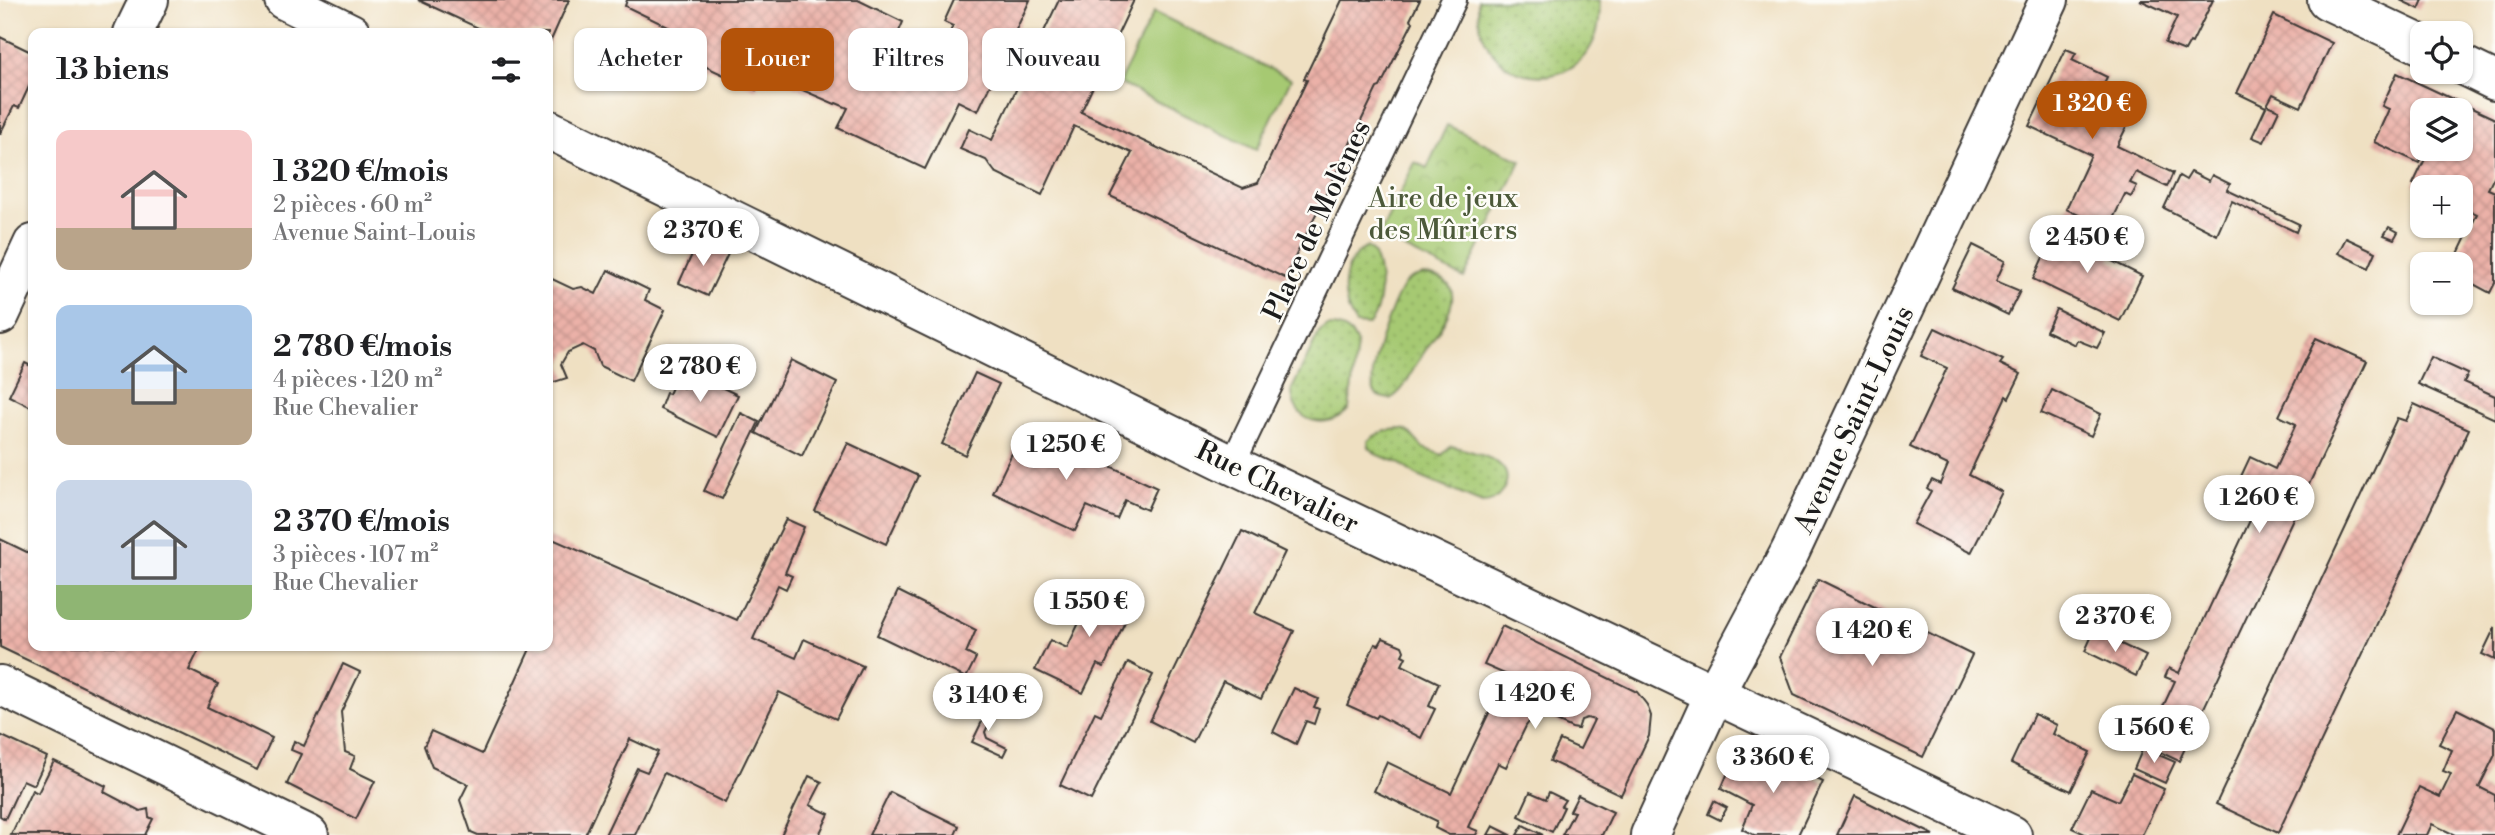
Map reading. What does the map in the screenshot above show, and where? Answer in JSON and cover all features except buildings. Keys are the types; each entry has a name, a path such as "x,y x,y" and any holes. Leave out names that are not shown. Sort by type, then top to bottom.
{"street":[{"path":"135,28 149,0"},
{"path":"284,0 341,28"},
{"name":"Avenue Saint-Louis","path":"1650,835 1714,695 1790,552 2049,0"},
{"path":"2328,0 2410,40"},
{"path":"2473,70 2495,80"},
{"name":"Rue Chevalier","path":"553,132 1232,465 2012,835"},
{"path":"0,315 28,255"},
{"path":"0,685 309,835"}],"lane":[{"name":"Place de Molènes","path":"1232,465 1454,0"}],"green space":[{"path":"1478,0 1599,0 1597,33 1584,57 1564,71 1541,76 1517,71 1497,57 1482,33"},
{"path":"1154,12 1291,79 1256,150 1125,86 1125,71"},
{"name":"Aire de jeux des Mûriers","path":"1447,125 1521,161 1464,278 1379,236 1415,162 1427,168"},
{"path":"1367,247 1377,262 1380,285 1377,309 1368,325 1356,324 1350,315 1345,293 1347,271 1358,253"},
{"path":"1424,275 1442,279 1450,288 1452,299 1449,312 1404,387 1390,399 1380,397 1375,393 1373,371 1387,322 1404,285 1410,279"},
{"path":"1328,326 1346,330 1357,345 1349,409 1340,416 1321,422 1304,416 1298,410 1293,401 1292,389 1319,333"},
{"path":"1403,429 1423,448 1442,455 1451,446 1492,460 1506,473 1506,482 1501,493 1493,501 1482,503 1416,475 1397,462 1377,455 1369,447 1368,441 1375,435"}]}
